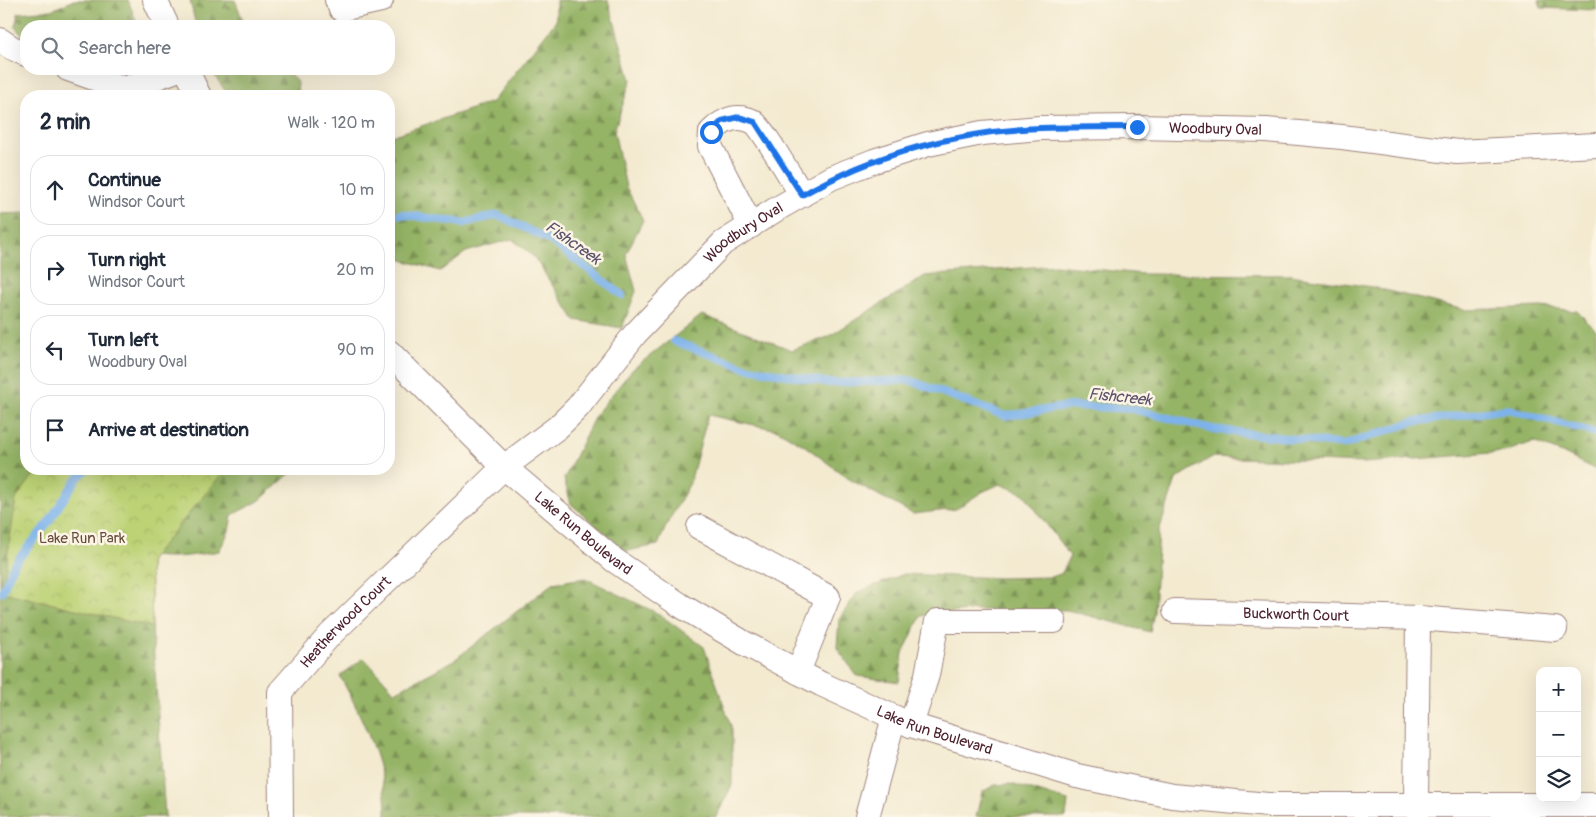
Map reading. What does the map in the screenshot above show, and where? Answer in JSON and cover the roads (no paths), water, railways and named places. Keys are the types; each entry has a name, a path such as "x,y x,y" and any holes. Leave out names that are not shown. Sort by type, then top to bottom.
{"street":[{"path":"155,0 164,20"},
{"path":"337,0 341,8 381,0"},
{"path":"0,40 20,51"},
{"path":"85,75 125,89 163,75"},
{"path":"189,75 196,90"},
{"path":"752,226 710,146 711,132 722,121 739,117 755,122 802,195"},
{"name":"Woodbury Oval","path":"504,467 558,427 578,407 635,334 682,283 723,244 802,195 848,171 928,144 982,133 1040,128 1137,127 1266,130 1342,137 1457,152 1596,145"},
{"name":"Lake Run Boulevard","path":"395,358 504,467 614,560 680,605 798,672 903,721 1077,776 1128,788 1192,807 1416,804 1596,805"},
{"name":"Heatherwood Court","path":"281,817 280,692 330,635 504,467"},
{"path":"699,527 828,597 798,672"},
{"name":"Buckworth Court","path":"1175,611 1418,618 1555,629"},
{"path":"1416,804 1418,618"},
{"path":"867,817 903,721 927,675 937,620 1054,621"}],"waterway":[{"name":"Fishcreek","path":"395,215 400,214 464,223 498,215 551,241 622,295"},
{"name":"Fishcreek","path":"674,341 744,367 830,383 909,380 1005,416 1070,406 1133,409 1212,429 1344,445 1413,422 1508,409 1596,433"},
{"name":"Fishcreek","path":"2,592 14,564 48,523 81,475"}],"park label":[{"name":"Lake Run Park","path":"82,538"}]}
